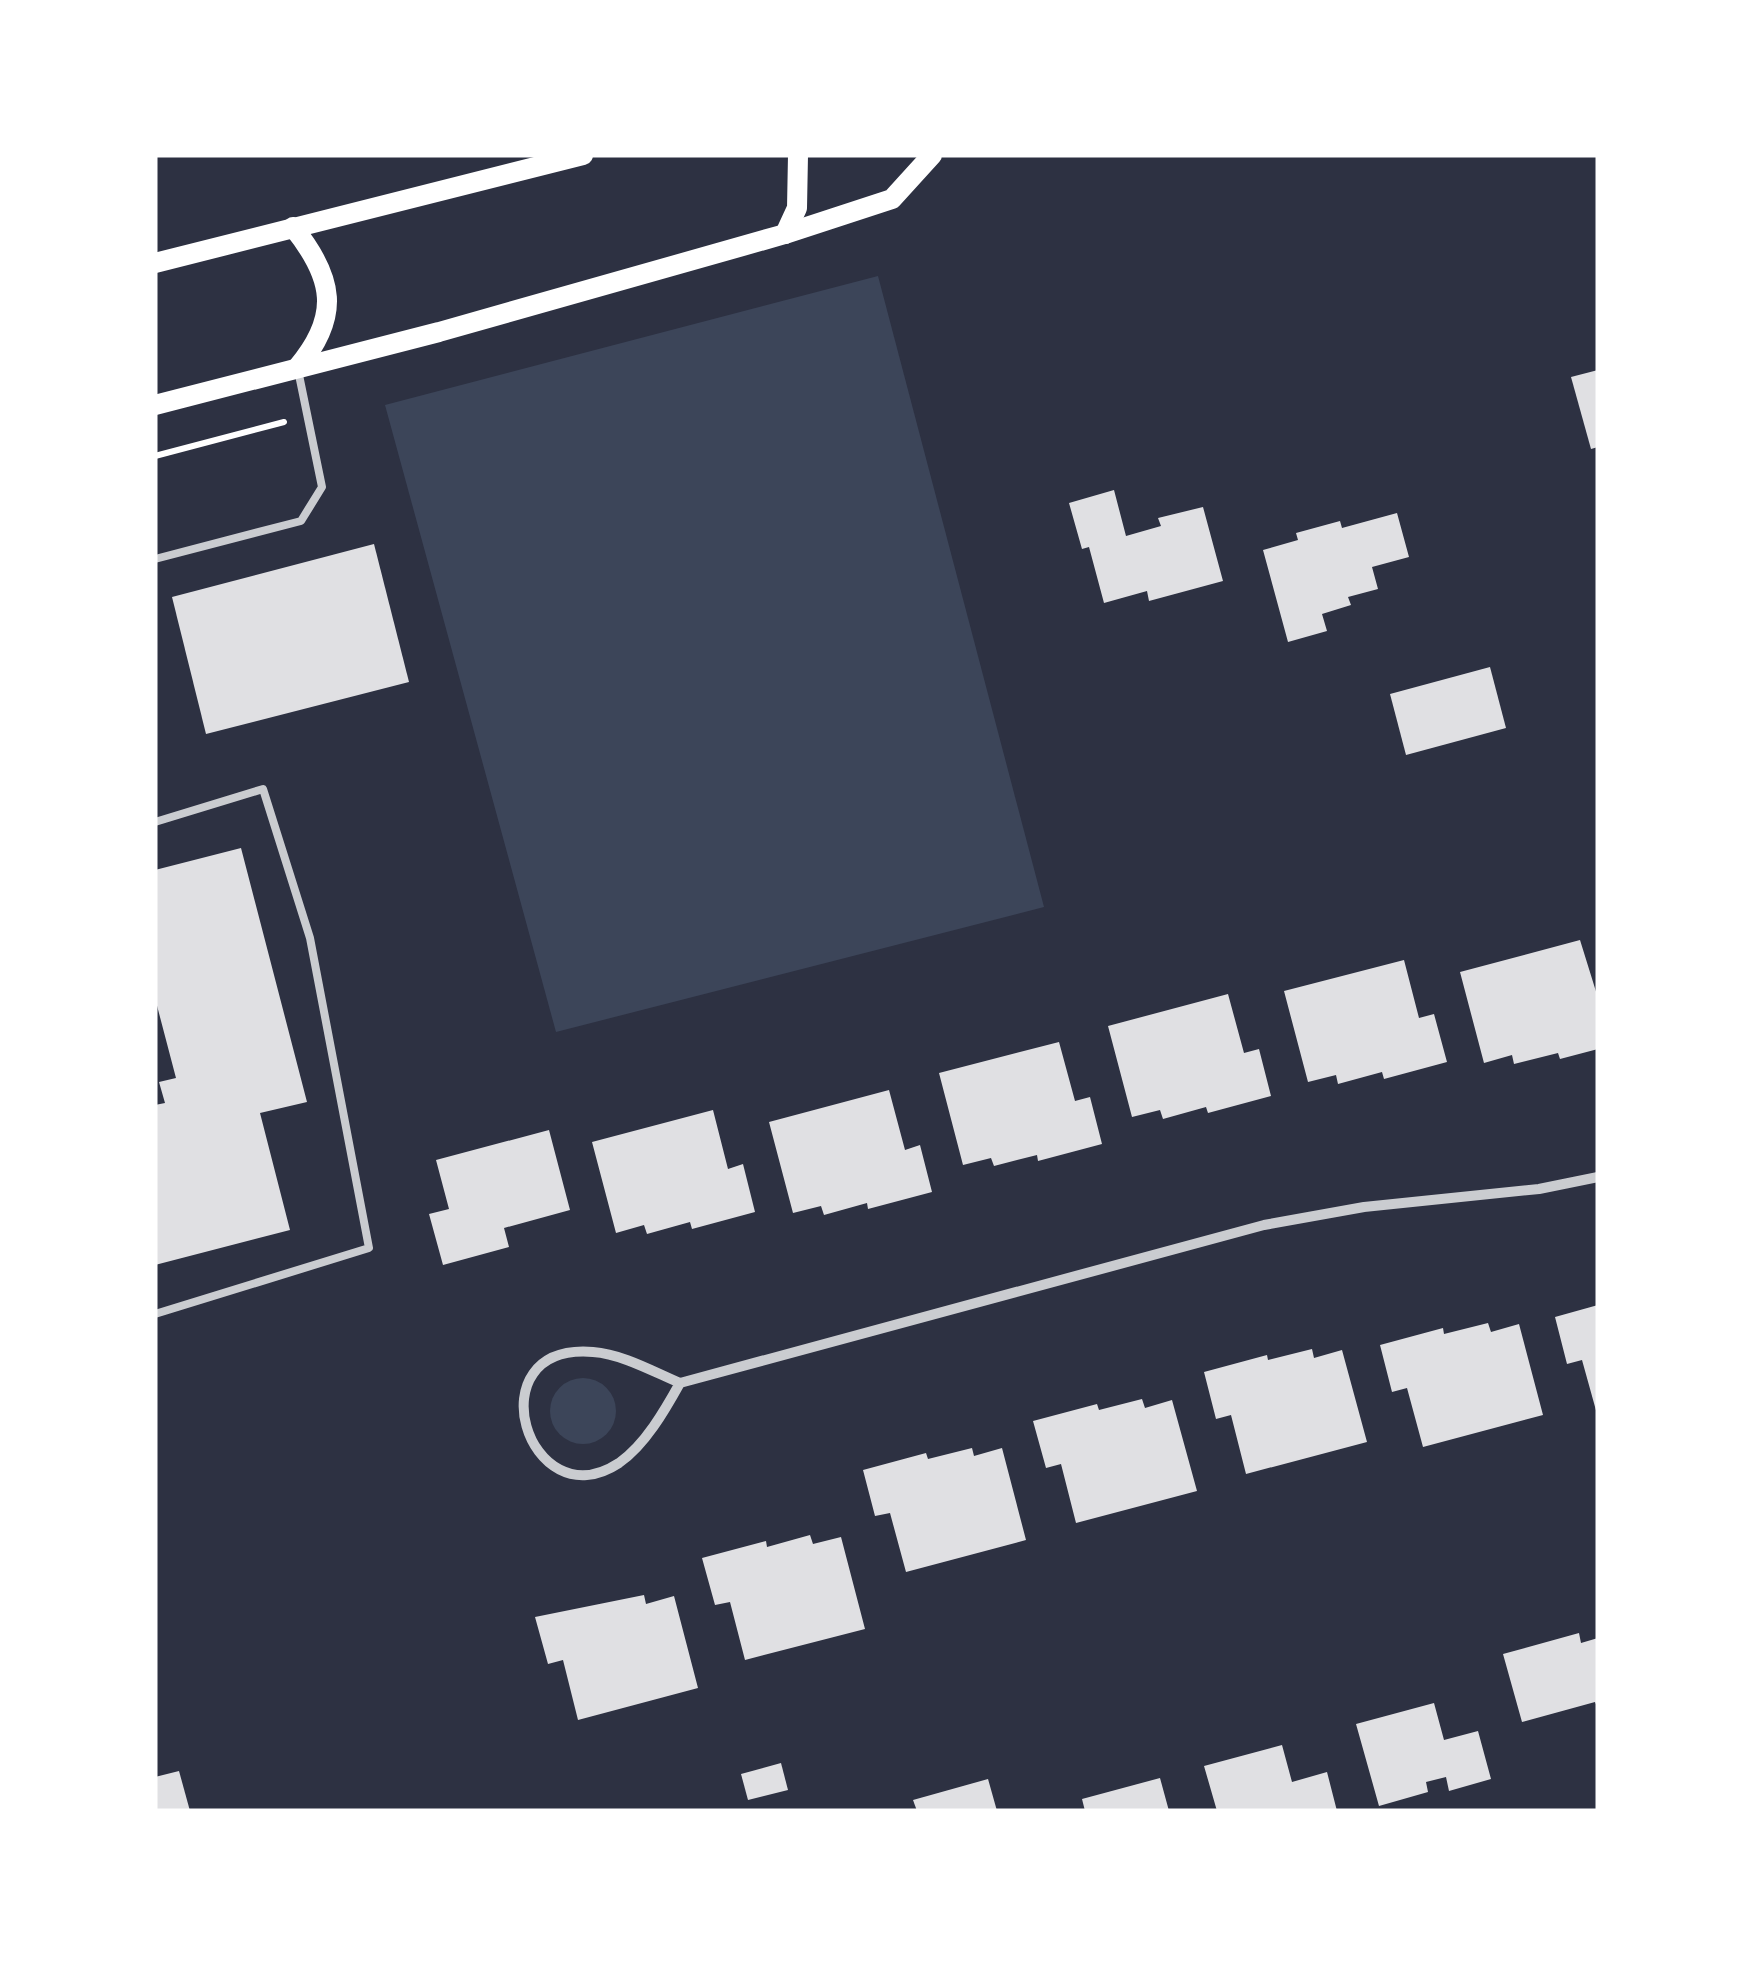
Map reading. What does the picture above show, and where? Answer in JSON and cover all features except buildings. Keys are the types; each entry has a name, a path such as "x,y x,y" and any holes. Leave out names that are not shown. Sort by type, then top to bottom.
{"main road":[{"path":"155,264 583,155"},
{"path":"784,234 799,197 798,155"},
{"path":"155,405 584,293 784,234 892,199 932,155"},
{"path":"292,227 321,268 328,292 326,320 317,344 297,368"}],"street":[{"path":"680,1384 635,1448 603,1470 581,1474 557,1468 534,1449 525,1430 521,1408 525,1387 543,1366 567,1354 592,1352 618,1358 680,1384 1264,1224 1381,1205 1539,1189 1598,1176"}],"lane":[{"path":"155,559 301,521 322,487 297,368"},
{"path":"155,822 263,789 310,938 369,1248 155,1314"}],"path":[{"path":"155,456 278,424"}],"shaded area":[{"path":"878,276 1044,907 556,1032 385,405"},
{"path":"583,1378 596,1380 606,1388 614,1398 614,1424 606,1434 596,1442 583,1444 570,1442 560,1434 552,1424 550,1411 552,1398 560,1388 570,1380"}]}
